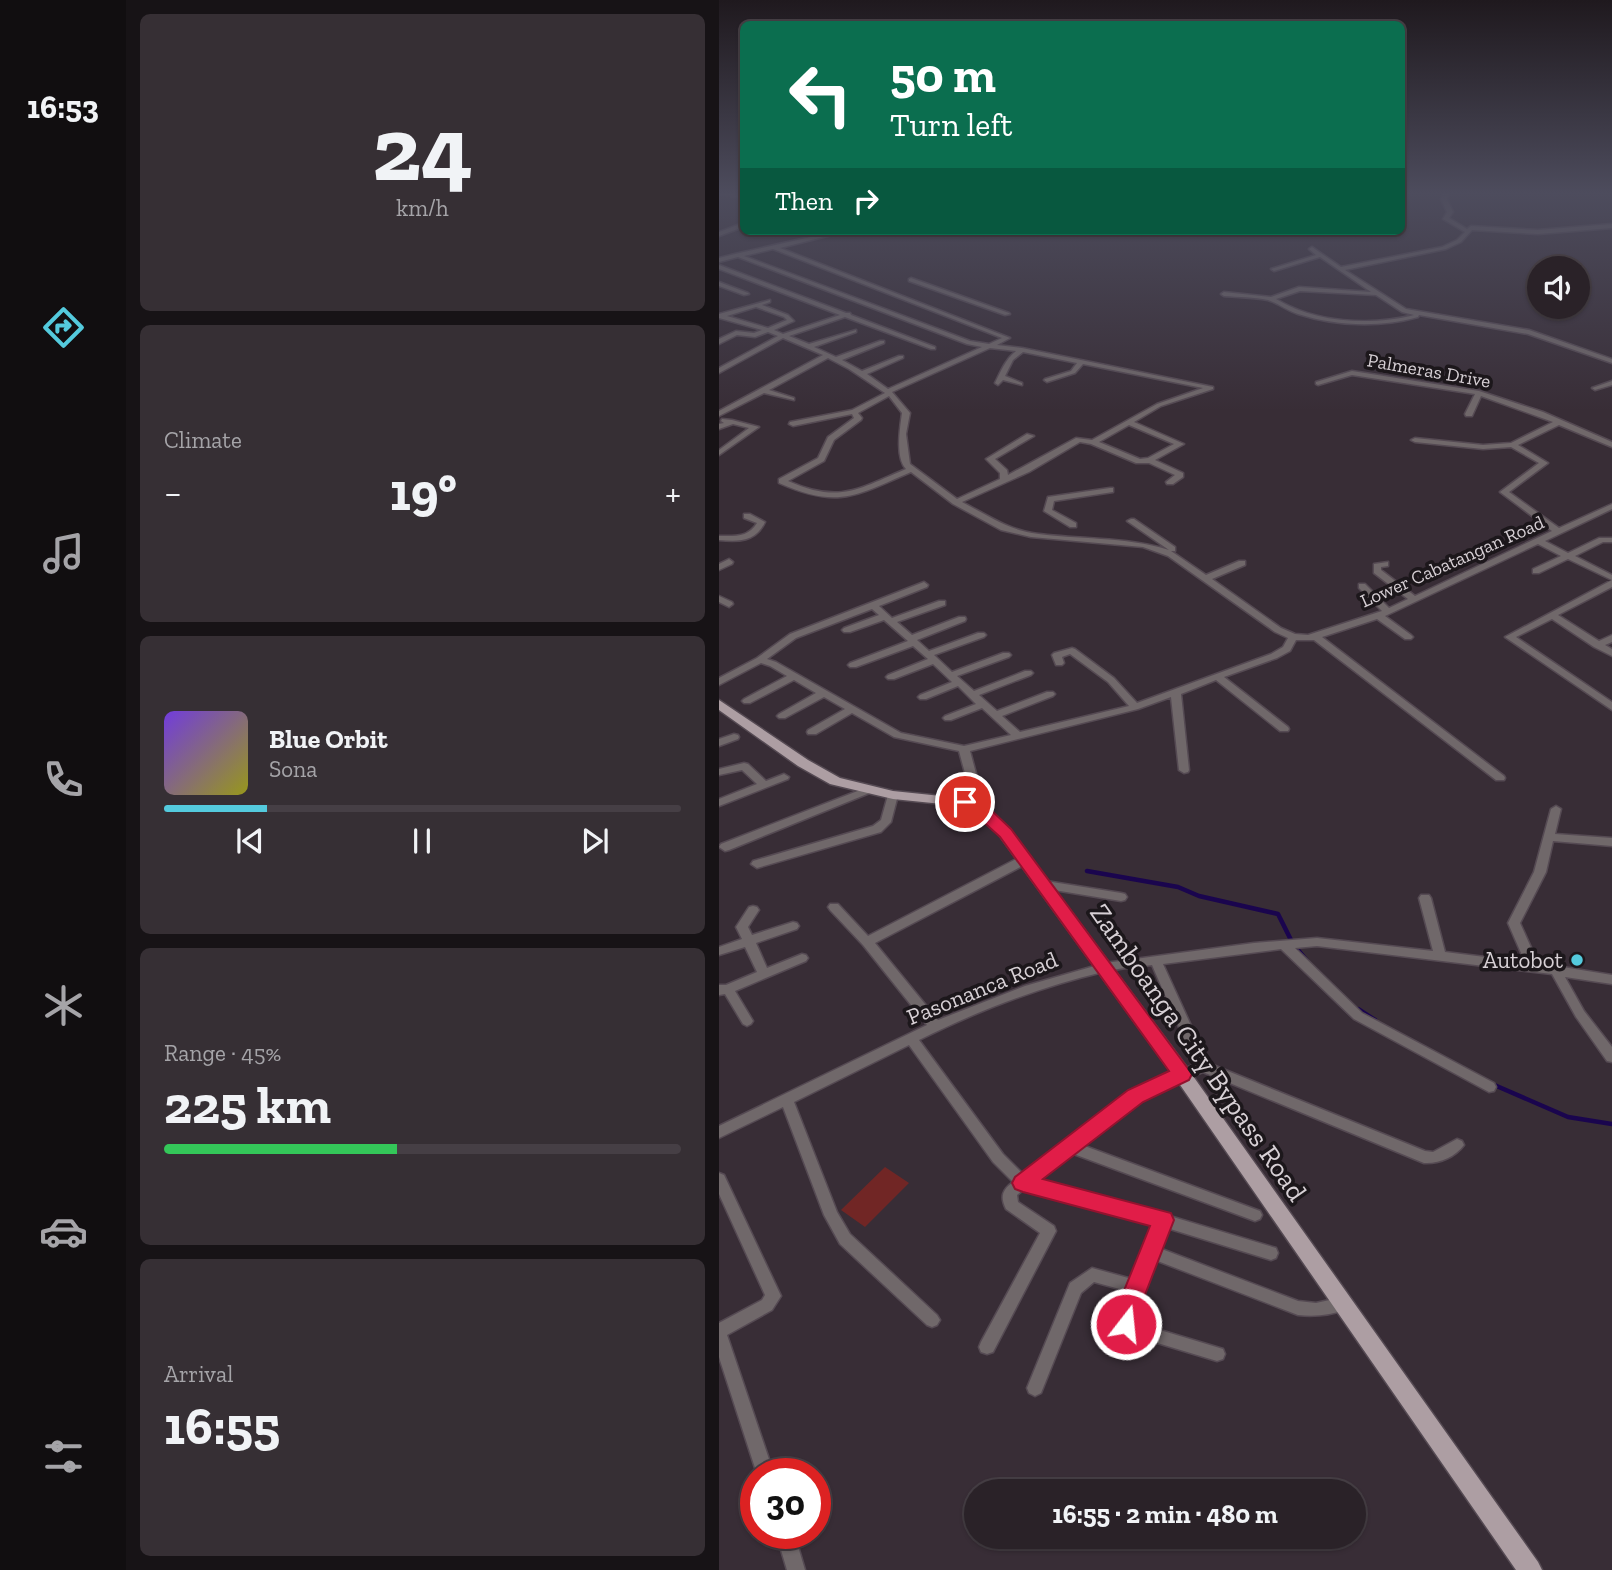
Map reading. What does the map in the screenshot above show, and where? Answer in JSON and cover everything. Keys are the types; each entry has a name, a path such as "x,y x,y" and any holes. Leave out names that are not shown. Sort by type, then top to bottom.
{"main road":[{"name":"Zamboanga City Bypass Road","path":"719,704 812,769 835,781 893,795 956,800 973,805 994,821 1046,885 1182,1074 1530,1570"}],"street":[{"path":"764,265 947,335 987,347 1022,350 1211,388 1159,404 1093,442"},
{"path":"794,424 854,412 889,392 1007,338 899,293 823,265"},
{"path":"1274,269 1287,265"},
{"path":"1335,265 1396,307 1419,315 1536,334 1612,360"},
{"path":"1340,269 1358,265"},
{"path":"719,267 934,348"},
{"path":"911,280 1007,314"},
{"path":"719,284 746,294"},
{"path":"899,293 923,285"},
{"path":"1271,299 1299,289 1375,293"},
{"path":"1224,294 1271,299 1288,309 1349,321 1398,320 1419,315"},
{"path":"720,316 768,302"},
{"path":"719,305 737,311"},
{"path":"719,342 738,332 755,335 788,323 790,319 756,305"},
{"path":"719,371 782,336 848,314"},
{"path":"720,316 769,329 864,373 889,392 906,413 903,452 910,470 834,498 801,491 783,481 821,459 831,439 858,418 854,412"},
{"path":"807,347 854,331"},
{"path":"719,414 762,386 774,384 831,358 882,342"},
{"path":"1020,384 999,380 1010,359 1022,350"},
{"path":"864,373 901,357"},
{"path":"1047,380 1073,372 1082,362"},
{"name":"Palmeras Drive","path":"1317,383 1352,373 1479,393 1560,422 1612,445"},
{"path":"1595,388 1612,383"},
{"path":"762,386 792,399"},
{"path":"1469,414 1479,393"},
{"path":"843,414 843,422 853,423"},
{"path":"719,420 755,427 719,453"},
{"path":"719,427 732,422"},
{"path":"1415,440 1483,447 1512,445 1560,422"},
{"path":"956,502 1004,481 1076,441 1093,442 1139,461 1149,460 1180,444 1130,423"},
{"path":"1004,481 1004,471 990,458 1030,436"},
{"path":"1512,445 1544,463 1504,494 1559,532"},
{"path":"1149,460 1180,475 1170,482"},
{"name":"Lower Cabatangan Road","path":"910,470 956,502 1004,528 1059,538 1144,545 1171,554 1278,630 1294,637 1316,637 1383,613 1612,506"},
{"path":"1073,525 1050,514 1051,499 1110,490"},
{"path":"719,538 744,538 754,534 761,522 747,516"},
{"path":"1068,516 1073,525"},
{"path":"1131,521 1171,548 1171,554"},
{"path":"1059,538 1073,525"},
{"path":"1536,571 1602,540 1612,540"},
{"path":"1538,541 1612,581"},
{"path":"719,567 729,562"},
{"path":"1207,578 1242,563"},
{"path":"1385,564 1377,566 1377,571 1414,600"},
{"path":"1612,581 1512,634 1511,640 1612,707"},
{"path":"719,682 760,660 793,636 924,585"},
{"path":"1362,586 1383,613 1408,637"},
{"path":"719,599 729,604"},
{"path":"847,630 942,603"},
{"path":"873,605 1017,735"},
{"path":"1552,615 1612,653"},
{"path":"853,666 962,619"},
{"path":"891,677 981,635"},
{"path":"760,660 898,735 964,749 1135,707 1176,694 1284,652 1294,637"},
{"path":"1316,637 1500,778"},
{"path":"1597,645 1612,638"},
{"path":"1059,663 1057,655 1072,651 1110,680 1135,707"},
{"path":"952,675 1005,654"},
{"path":"974,694 1028,673"},
{"path":"748,701 793,676"},
{"path":"1219,678 1284,729"},
{"path":"923,697 961,682"},
{"path":"782,716 823,692"},
{"path":"996,715 1050,694"},
{"path":"1176,694 1184,770"},
{"path":"948,718 984,704"},
{"path":"812,732 852,709"},
{"path":"719,743 734,737"},
{"path":"964,749 978,791 978,800 973,805"},
{"path":"719,772 744,766 764,785"},
{"path":"719,803 784,777"},
{"path":"725,847 868,790"},
{"path":"757,864 877,829 886,822 893,795"},
{"path":"1534,967 1514,923 1540,872 1552,837 1557,809"},
{"path":"1552,837 1612,842"},
{"path":"867,942 1026,859"},
{"path":"1046,885 1121,897"},
{"path":"1425,898 1440,956"},
{"path":"834,907 867,942 936,1027"},
{"path":"753,910 742,924 764,974"},
{"path":"719,951 793,926"},
{"name":"Pasonanca Road","path":"719,1132 936,1027 1029,989 1105,967 1284,945 1347,944 1534,967 1612,980"},
{"path":"1284,945 1358,1017 1490,1087"},
{"path":"747,1021 724,990 802,958"},
{"path":"1156,961 1203,1066"},
{"path":"1556,971 1581,1014 1612,1057"},
{"path":"911,1038 998,1158 1023,1183 1163,1220 1271,1253"},
{"path":"987,1347 1049,1231 1011,1205 1009,1193 1135,1096 1182,1074 1203,1066 1424,1157 1435,1158 1457,1146"},
{"path":"787,1101 831,1215 845,1239 932,1320"},
{"path":"1070,1147 1255,1216"},
{"path":"719,1179 773,1296 767,1305 719,1332 761,1458"},
{"path":"1163,1220 1124,1318 1129,1327 1217,1354"},
{"path":"1150,1251 1298,1308 1316,1310 1343,1304"},
{"path":"1035,1388 1075,1288 1092,1275 1137,1287"},
{"path":"790,1549 796,1570"}],"shaded area":[{"path":"885,1167 909,1183 865,1227 841,1210"}],"waterway":[{"path":"1087,871 1178,887 1199,896 1278,914 1291,940"},
{"path":"1298,950 1307,961"},
{"path":"1358,1009 1375,1020"},
{"path":"1492,1084 1568,1117 1612,1124"}],"place":[{"name":"Autobot","path":"1577,960"}],"route":[{"path":"965,802 983,812 1005,833 1046,885 1182,1074 1135,1096 1023,1183 1163,1220 1124,1318 1126,1324"}]}
